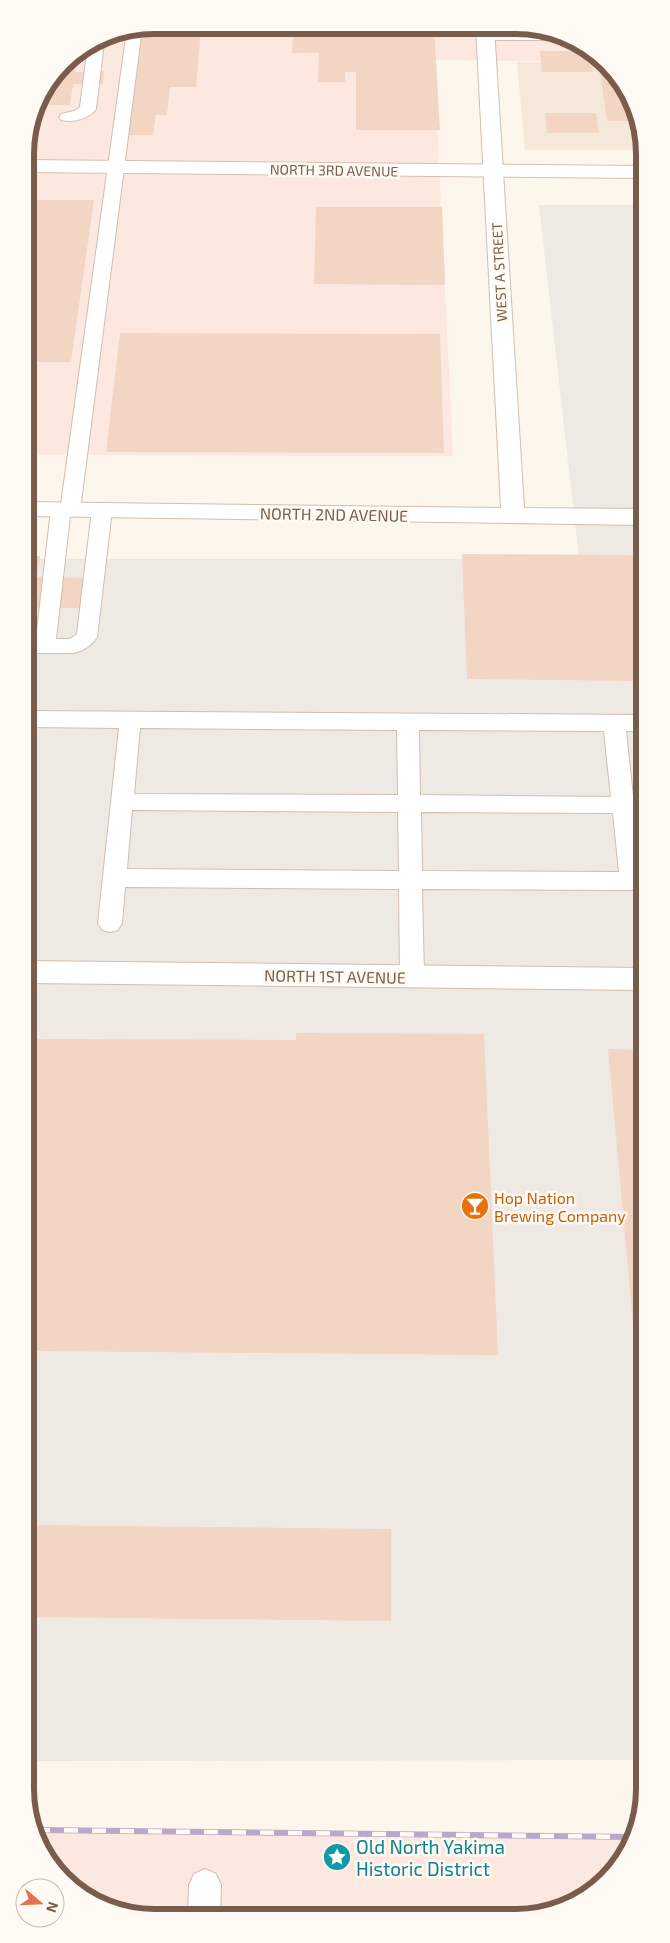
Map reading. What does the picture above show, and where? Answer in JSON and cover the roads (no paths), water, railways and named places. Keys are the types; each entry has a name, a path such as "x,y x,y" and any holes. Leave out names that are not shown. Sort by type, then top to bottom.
{"street":[{"name":"WEST A STREET","path":"485,34 513,516"},
{"name":"NORTH 3RD AVENUE","path":"34,166 636,172"},
{"name":"NORTH 2ND AVENUE","path":"34,509 636,517"},
{"name":"NORTH 1ST AVENUE","path":"34,972 636,979"}],"lane":[{"path":"515,34 533,35"},
{"path":"102,510 88,638 74,646 35,646 66,510 134,36"},
{"path":"67,117 79,115 88,109 95,49"},
{"path":"34,719 636,723"},
{"path":"110,923 130,720"},
{"path":"408,722 412,976"},
{"path":"114,878 631,881 614,723"},
{"path":"122,802 622,805"}],"railway":[{"path":"41,1830 626,1837"}],"place":[{"name":"Hop Nation Brewing Company","path":"475,1206"},
{"name":"Old North Yakima Historic District","path":"337,1857"}]}
